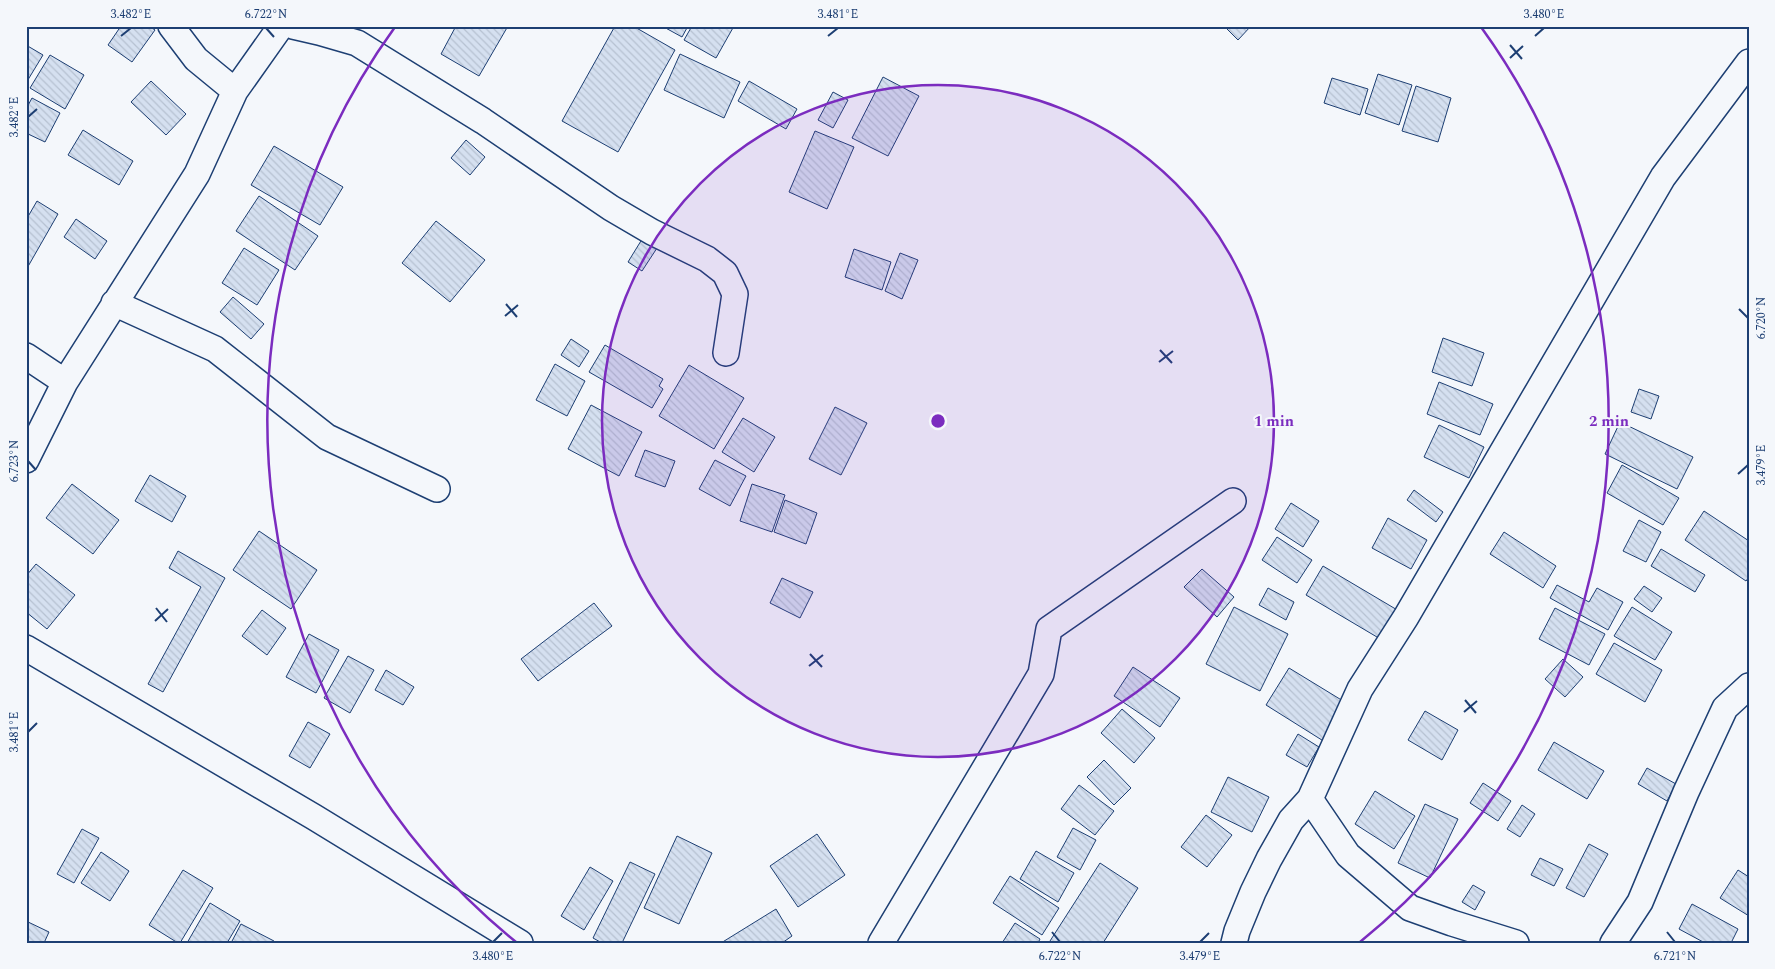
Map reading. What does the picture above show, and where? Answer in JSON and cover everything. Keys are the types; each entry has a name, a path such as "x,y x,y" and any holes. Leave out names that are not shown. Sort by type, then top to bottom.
{"street":[{"path":"171,26 196,59 234,91"},
{"path":"26,460 64,382 197,174 234,91 281,26"},
{"path":"293,26 356,43 483,121 628,218 652,232 707,258 725,273 735,294 726,353"},
{"path":"1234,943 1253,892 1269,859 1291,820 1310,799 1360,689 1406,617 1663,177 1749,62"},
{"path":"114,303 215,350 327,436 437,489"},
{"path":"26,356 64,382"},
{"path":"881,943 1041,674 1049,629 1233,501"},
{"path":"26,648 314,817 520,943"},
{"path":"1613,943 1640,902 1686,792 1725,708 1749,686"},
{"path":"1310,799 1348,855 1410,908 1516,943"}],"building":[{"path":"121,26 149,26 155,30 132,62 108,45"},
{"path":"456,26 508,26 479,76 441,54"},
{"path":"615,26 633,26 675,50 618,152 562,121"},
{"path":"662,26 688,26 682,37"},
{"path":"692,26 734,26 716,58 684,40"},
{"path":"1224,26 1251,26 1238,40"},
{"path":"26,45 43,55 26,83"},
{"path":"680,54 740,82 724,118 664,90"},
{"path":"50,55 84,75 65,109 30,88"},
{"path":"1378,74 1412,85 1399,125 1365,113"},
{"path":"883,77 919,96 888,156 852,138"},
{"path":"1332,78 1368,89 1360,115 1324,103"},
{"path":"151,81 186,114 166,135 131,102"},
{"path":"749,81 797,109 786,129 738,101"},
{"path":"1416,86 1451,98 1438,142 1402,131"},
{"path":"833,92 848,100 833,128 818,120"},
{"path":"32,98 60,113 45,142 26,133 26,109"},
{"path":"83,130 133,161 119,185 68,155"},
{"path":"815,131 854,147 827,209 789,192"},
{"path":"466,140 485,157 470,175 451,158"},
{"path":"274,146 343,187 320,225 251,185"},
{"path":"259,196 318,236 295,270 236,231"},
{"path":"37,201 58,214 26,270 26,220"},
{"path":"76,219 107,241 95,259 64,237"},
{"path":"436,221 485,260 450,302 402,263"},
{"path":"644,236 659,245 642,271 628,262"},
{"path":"244,248 279,270 257,305 222,283"},
{"path":"854,249 891,262 882,290 845,277"},
{"path":"900,253 918,260 902,299 885,291"},
{"path":"233,297 264,324 251,339 220,312"},
{"path":"1443,338 1484,353 1472,386 1432,372"},
{"path":"571,339 589,351 579,367 561,355"},
{"path":"605,345 663,379 659,386 663,389 652,408 589,372"},
{"path":"555,364 585,381 567,416 536,400"},
{"path":"689,365 744,398 714,449 659,416"},
{"path":"1439,382 1493,404 1480,435 1427,414"},
{"path":"1639,389 1659,396 1651,419 1631,412"},
{"path":"591,405 642,432 619,476 568,449"},
{"path":"835,407 867,423 841,475 809,459"},
{"path":"743,418 775,437 754,472 722,452"},
{"path":"1620,422 1693,457 1677,489 1605,454"},
{"path":"1439,425 1484,447 1469,478 1424,457"},
{"path":"645,450 675,461 665,487 635,476"},
{"path":"715,460 746,476 730,506 699,489"},
{"path":"1622,465 1679,498 1663,525 1607,493"},
{"path":"150,475 186,496 172,522 135,501"},
{"path":"72,484 119,520 93,554 46,518"},
{"path":"752,484 785,495 772,532 740,521"},
{"path":"1414,490 1443,512 1436,522 1407,500"},
{"path":"785,500 817,513 806,544 774,532"},
{"path":"1291,503 1319,521 1303,547 1275,529"},
{"path":"1704,511 1749,541 1749,577 1746,581 1685,540"},
{"path":"1388,518 1427,540 1411,569 1372,548"},
{"path":"1639,520 1661,532 1646,562 1623,551"},
{"path":"259,531 317,570 291,609 233,570"},
{"path":"1504,532 1556,566 1543,588 1490,554"},
{"path":"1277,537 1312,560 1297,583 1262,560"},
{"path":"1661,549 1705,575 1695,592 1651,566"},
{"path":"178,551 225,578 163,692 148,684 201,587 169,568"},
{"path":"36,564 75,595 47,629 26,612 26,576"},
{"path":"1323,566 1399,611 1382,640 1306,595"},
{"path":"1202,569 1234,597 1217,617 1184,587"},
{"path":"782,578 813,592 800,618 770,603"},
{"path":"1557,585 1589,602 1597,588 1623,602 1608,630 1550,598"},
{"path":"1644,586 1662,598 1652,612 1634,599"},
{"path":"1268,588 1294,602 1286,620 1259,605"},
{"path":"594,603 612,626 538,681 521,659"},
{"path":"1234,607 1288,634 1260,691 1206,664"},
{"path":"1632,607 1672,632 1655,660 1614,636"},
{"path":"1555,608 1605,634 1589,665 1539,639"},
{"path":"262,610 286,628 267,655 242,636"},
{"path":"309,634 339,650 316,693 286,677"},
{"path":"1614,643 1662,670 1645,702 1596,674"},
{"path":"348,656 374,670 350,713 324,698"},
{"path":"1563,659 1583,677 1565,697 1545,679"},
{"path":"1133,667 1180,698 1160,727 1114,696"},
{"path":"1289,668 1348,704 1325,742 1266,705"},
{"path":"386,670 414,687 403,705 375,690"},
{"path":"1122,709 1155,738 1134,763 1101,733"},
{"path":"1425,711 1458,730 1442,760 1408,740"},
{"path":"308,722 330,734 310,768 289,756"},
{"path":"1298,734 1319,747 1307,767 1286,755"},
{"path":"1554,742 1604,771 1587,799 1538,770"},
{"path":"1104,760 1131,788 1114,805 1087,777"},
{"path":"1647,768 1676,784 1667,801 1638,784"},
{"path":"1228,777 1269,797 1252,832 1211,812"},
{"path":"1483,783 1511,801 1498,821 1470,803"},
{"path":"1079,785 1114,811 1095,835 1061,809"},
{"path":"1375,791 1415,816 1394,849 1355,824"},
{"path":"1425,804 1458,819 1430,878 1398,863"},
{"path":"1522,805 1535,814 1520,837 1507,829"},
{"path":"1206,815 1232,835 1207,867 1181,847"},
{"path":"1073,828 1096,840 1080,870 1057,857"},
{"path":"82,829 99,838 74,883 57,874"},
{"path":"817,834 845,875 798,907 770,866"},
{"path":"677,836 712,853 679,924 644,908"},
{"path":"1589,844 1608,854 1584,897 1566,888"},
{"path":"1036,851 1074,873 1058,902 1020,879"},
{"path":"101,852 129,871 110,901 81,883"},
{"path":"1540,858 1563,869 1554,886 1531,875"},
{"path":"630,862 655,874 622,943 602,943 593,938"},
{"path":"1100,863 1138,888 1103,943 1052,943 1050,941"},
{"path":"590,867 613,881 584,930 561,916"},
{"path":"183,870 213,888 180,943 178,943 149,925"},
{"path":"1738,870 1749,877 1749,916 1720,898"},
{"path":"1010,876 1059,908 1042,935 993,903"},
{"path":"1473,885 1485,892 1475,910 1462,902"},
{"path":"210,903 240,921 227,943 187,943"},
{"path":"1692,904 1738,929 1731,943 1705,943 1679,929"},
{"path":"776,909 792,936 782,943 721,943"},
{"path":"26,921 49,932 44,943 26,943"},
{"path":"1015,923 1040,939 1038,943 1002,943"},
{"path":"241,924 274,941 273,943 231,943"}]}
